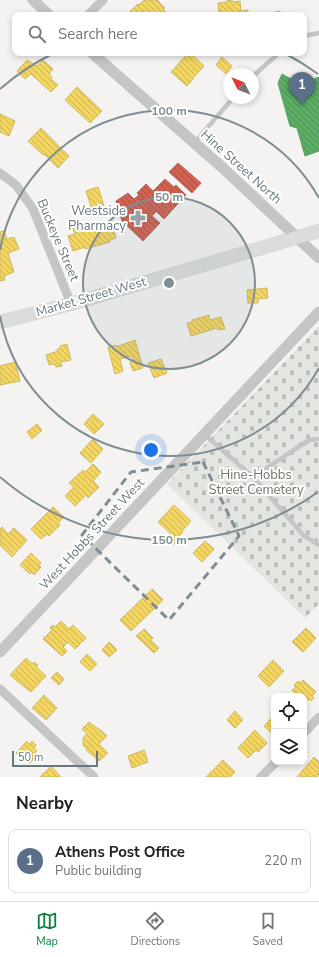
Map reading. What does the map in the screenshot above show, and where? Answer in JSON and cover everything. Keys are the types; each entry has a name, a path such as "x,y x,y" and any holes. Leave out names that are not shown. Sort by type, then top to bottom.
{"main road":[{"name":"Market Street West","path":"0,322 70,304 319,232"}],"street":[{"path":"33,0 46,12"},
{"path":"91,12 103,0"},
{"name":"Hine Street North","path":"95,56 224,169 319,258"},
{"name":"Buckeye Street","path":"0,173 16,185 33,209 70,304"},
{"name":"West Hobbs Street West","path":"0,652 319,312"},
{"path":"0,688 94,777"},
{"path":"307,730 319,717"},
{"path":"261,777 273,765"}],"lane":[{"path":"307,35 319,33"},
{"path":"259,71 276,56"},
{"path":"193,143 228,104"},
{"path":"204,434 253,477 304,536 319,545"},
{"path":"253,477 310,440 319,439"}],"highlighted area":[{"path":"203,462 239,536 169,620 82,535 131,472"}],"green space":[{"name":"Hine-Hobbs Street Cemetery","path":"319,326 319,604 305,618 167,484"}],"building: Homes":[{"path":"144,0 157,0 165,8 163,9 166,12 129,12 138,4 139,5"},
{"path":"227,0 232,0 232,2 240,1 241,11 248,10 248,12 219,12 218,3 227,2"},
{"path":"185,56 193,56 204,66 187,86 171,72"},
{"path":"222,57 232,66 230,68 223,68 223,71 216,65"},
{"path":"27,60 37,66 43,60 53,69 49,74 52,77 51,79 58,85 51,92 31,74 25,79 17,71"},
{"path":"77,87 102,111 90,123 65,100"},
{"path":"0,114 15,121 9,136 0,132"},
{"path":"41,128 69,156 58,168 28,141"},
{"path":"98,187 105,209 93,213 86,191"},
{"path":"90,223 92,229 112,224 116,238 110,240 110,242 73,251 68,236 75,234 73,228"},
{"path":"4,231 7,239 14,237 19,249 8,253 14,272 4,276 5,280 0,281 0,232"},
{"path":"267,288 268,298 258,299 258,303 248,303 247,290"},
{"path":"209,315 210,320 221,317 225,329 218,330 217,328 191,336 187,323"},
{"path":"135,340 143,368 133,371 130,362 134,361 132,356 120,359 123,371 115,374 108,347 116,345 116,347"},
{"path":"67,344 71,360 61,362 62,366 56,367 55,364 49,365 46,355 58,351 57,349 60,349 60,346"},
{"path":"161,359 167,373 154,378 148,363"},
{"path":"15,362 20,381 0,385 0,366"},
{"path":"93,414 104,424 94,434 84,424"},
{"path":"37,424 42,430 32,439 27,432"},
{"path":"93,439 103,449 91,463 80,453"},
{"path":"93,464 101,472 93,481 99,487 88,498 86,495 75,506 65,496 74,487 69,483 83,470 85,472"},
{"path":"174,505 191,521 173,545 165,538 170,533 158,522"},
{"path":"53,507 64,517 58,523 60,525 49,536 47,534 41,539 31,529"},
{"path":"2,527 8,534 14,528 27,540 12,557 0,545 0,529"},
{"path":"205,541 214,549 202,562 193,553"},
{"path":"31,553 41,563 39,565 41,567 34,575 32,572 30,574 20,565"},
{"path":"152,589 163,600 131,631 120,620"},
{"path":"61,621 69,629 73,625 86,638 75,649 68,642 63,647 67,651 62,656 43,639 52,630 50,628 53,625 55,627"},
{"path":"306,628 316,638 303,652 292,642"},
{"path":"144,629 153,638 151,640 159,648 154,653 136,636"},
{"path":"109,642 117,650 109,657 102,650"},
{"path":"87,654 97,664 90,671 80,662"},
{"path":"26,658 33,664 34,662 38,665 36,667 46,676 31,692 10,675"},
{"path":"273,660 284,671 269,687 258,676"},
{"path":"57,672 64,679 59,685 51,678"},
{"path":"303,680 316,692 312,696 314,698 311,701 309,699 307,701 307,693 295,693 292,690 296,687 294,685 298,681 300,683"},
{"path":"44,695 57,708 46,720 32,708"},
{"path":"235,711 243,720 235,728 227,720"},
{"path":"271,718 271,732 264,726"},
{"path":"89,722 107,736 99,744 108,753 99,761 86,750 87,749 83,745 83,738 87,734 82,729"},
{"path":"255,730 267,743 258,752 256,750 248,758 238,748"},
{"path":"27,741 30,744 32,741 36,745 34,748 37,751 32,756 34,758 30,763 28,761 26,762 16,753"},
{"path":"144,750 148,762 132,768 128,756"},
{"path":"314,757 319,762 319,775 317,777 297,777"},
{"path":"223,760 235,772 230,777 206,777"},
{"path":"51,766 61,777 40,777"}],"building: Shops":[{"path":"178,163 201,183 192,193 169,172"},
{"path":"165,179 174,187 176,185 186,195 164,219 137,193 146,184 153,191"},
{"name":"Westside Pharmacy","path":"128,193 134,199 139,195 156,212 152,216 160,223 143,241 122,221 116,201"}],"building: Public":[{"path":"282,74 300,84 319,77 319,151 305,156 297,128 290,126 278,83"}],"place":[{"name":"Athens Post Office","path":"302,105"},
{"name":"Westside Pharmacy","path":"138,218"}]}
